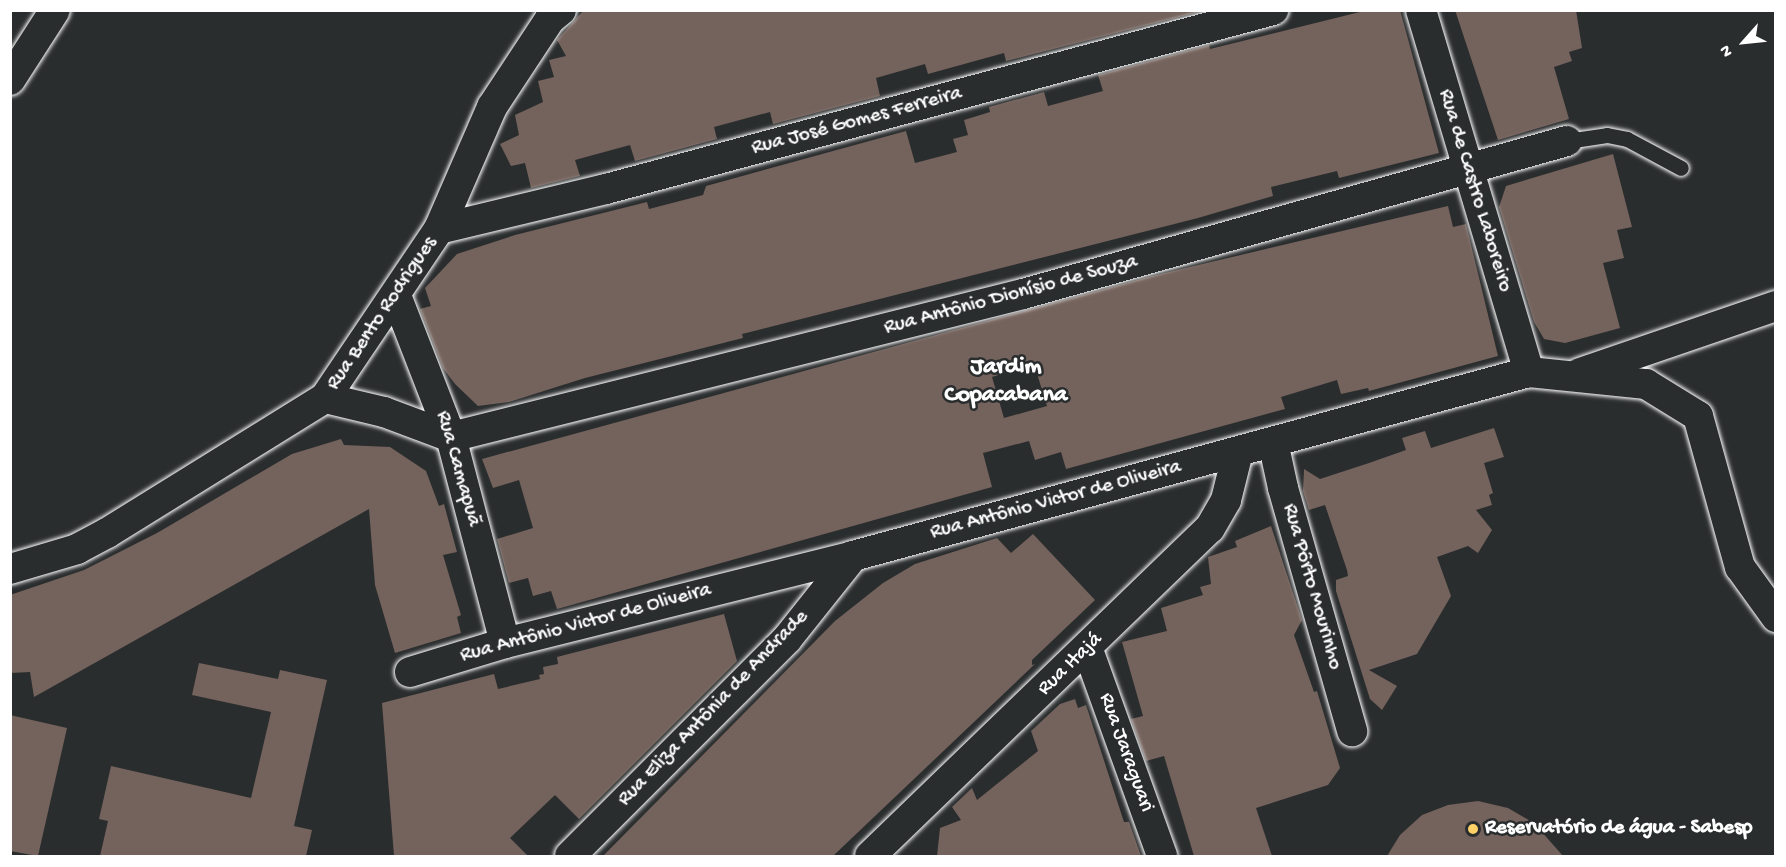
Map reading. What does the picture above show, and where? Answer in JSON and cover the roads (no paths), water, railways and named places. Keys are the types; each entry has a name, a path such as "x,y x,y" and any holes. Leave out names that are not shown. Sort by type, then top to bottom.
{"street":[{"path":"10,80 55,10"},
{"name":"Rua Bento Rodrigues","path":"10,569 77,549 107,533 325,398 397,298 439,229 492,107 550,19 561,10"},
{"name":"Rua José Gomes Ferreira","path":"439,229 606,189 1273,10"},
{"name":"Rua de Castro Laboreiro","path":"1421,10 1467,172 1529,372"},
{"name":"Rua Antônio Dionísio de Souza","path":"451,437 1023,294 1467,172 1567,141"},
{"name":"Rua Camapuã","path":"397,298 451,437 505,643"},
{"path":"1571,376 1776,306"},
{"name":"Rua Antônio Victor de Oliveira","path":"410,672 505,643 853,556 1529,372 1646,384 1698,416 1740,567 1776,617"},
{"path":"325,398 384,412 451,437"},
{"name":"Rua Pôrto Mourinho","path":"1273,442 1283,488 1352,731"},
{"name":"Rua Itajá","path":"870,856 897,845 1210,528 1226,500 1238,452"},
{"name":"Rua Eliza Antônia de Andrade","path":"570,856 787,639 853,556"},
{"name":"Rua Jaraguari","path":"1088,650 1162,856"}],"lane":[{"path":"1567,141 1607,135 1627,139 1681,168"}],"place":[{"name":"Reservatório de água - Sabesp","path":"1473,829"}],"district":[{"name":"Jardim Copacabana","path":"1006,382"}]}
